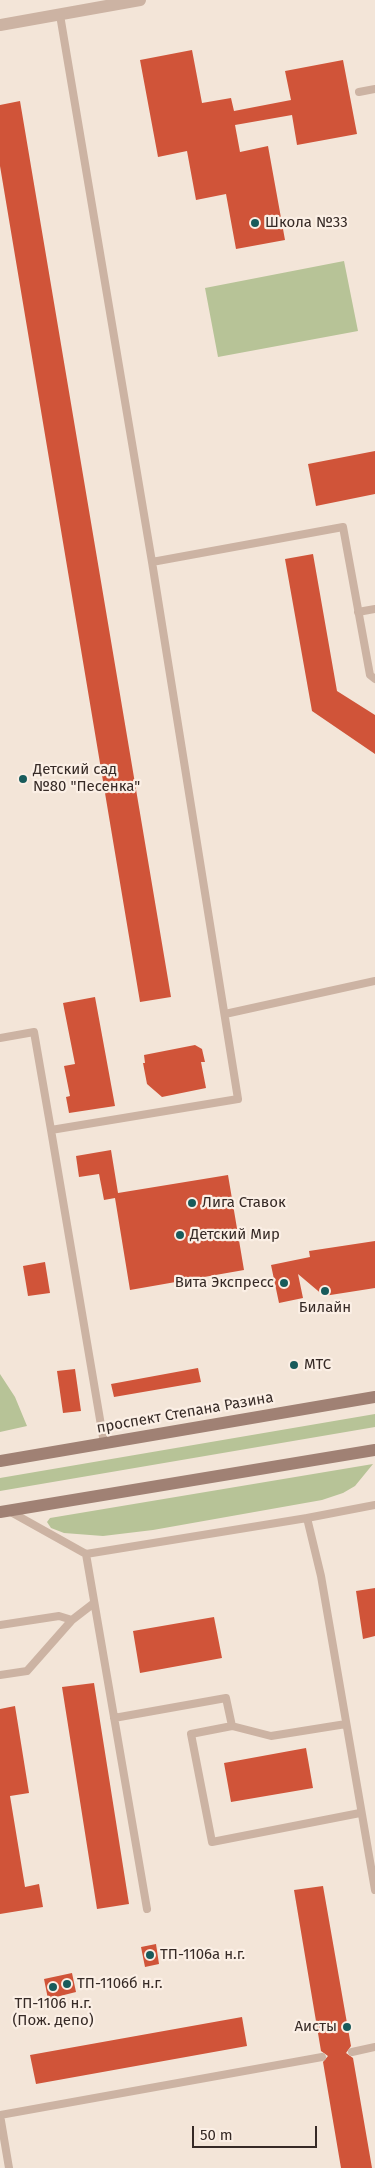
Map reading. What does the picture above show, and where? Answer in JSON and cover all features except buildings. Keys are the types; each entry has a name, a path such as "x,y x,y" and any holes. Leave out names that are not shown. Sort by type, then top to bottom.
{"main road":[{"name":"проспект Степана Разина","path":"0,1461 375,1397"},
{"path":"5,1511 375,1450"}],"street":[{"path":"0,25 140,0"}],"lane":[{"path":"51,1130 238,1099 152,562 60,15"},
{"path":"359,92 375,89"},
{"path":"152,562 343,527 370,675 375,678"},
{"path":"358,612 375,609"},
{"path":"225,1014 375,980"},
{"path":"0,1038 34,1032 104,1443"},
{"path":"5,1511 86,1554 375,1505"},
{"path":"307,1518 321,1576 360,1813 375,1890"},
{"path":"86,1554 147,1909"},
{"path":"0,1675 28,1671 72,1620 94,1603"},
{"path":"0,1624 59,1616 72,1620"},
{"path":"114,1718 226,1698 232,1726"},
{"path":"346,1724 271,1736 232,1726 191,1734 212,1842 360,1813"},
{"path":"352,2052 375,2047"},
{"path":"9,2168 0,2115 322,2057"}],"green space":[{"path":"344,261 358,331 218,357 205,288"},
{"path":"0,1374 15,1397 27,1426 0,1432"},
{"path":"375,1414 375,1427 0,1491 0,1478"},
{"path":"373,1464 355,1486 343,1493 322,1500 153,1530 103,1536 64,1533 51,1528 47,1522 50,1518"}],"place":[{"name":"Школа №33","path":"255,223"},
{"name":"Детский сад №80 \"Песенка\"","path":"23,779"},
{"name":"Лига Ставок","path":"192,1203"},
{"name":"Детский Мир","path":"180,1235"},
{"name":"Вита Экспресс","path":"284,1283"},
{"name":"Билайн","path":"325,1291"},
{"name":"МТС","path":"294,1365"},
{"name":"ТП-1106а н.г.","path":"150,1955"},
{"name":"ТП-1106б н.г.","path":"67,1984"},
{"name":"ТП-1106 н.г. (Пож. депо)","path":"53,1987"},
{"name":"Аисты","path":"347,2027"}]}
